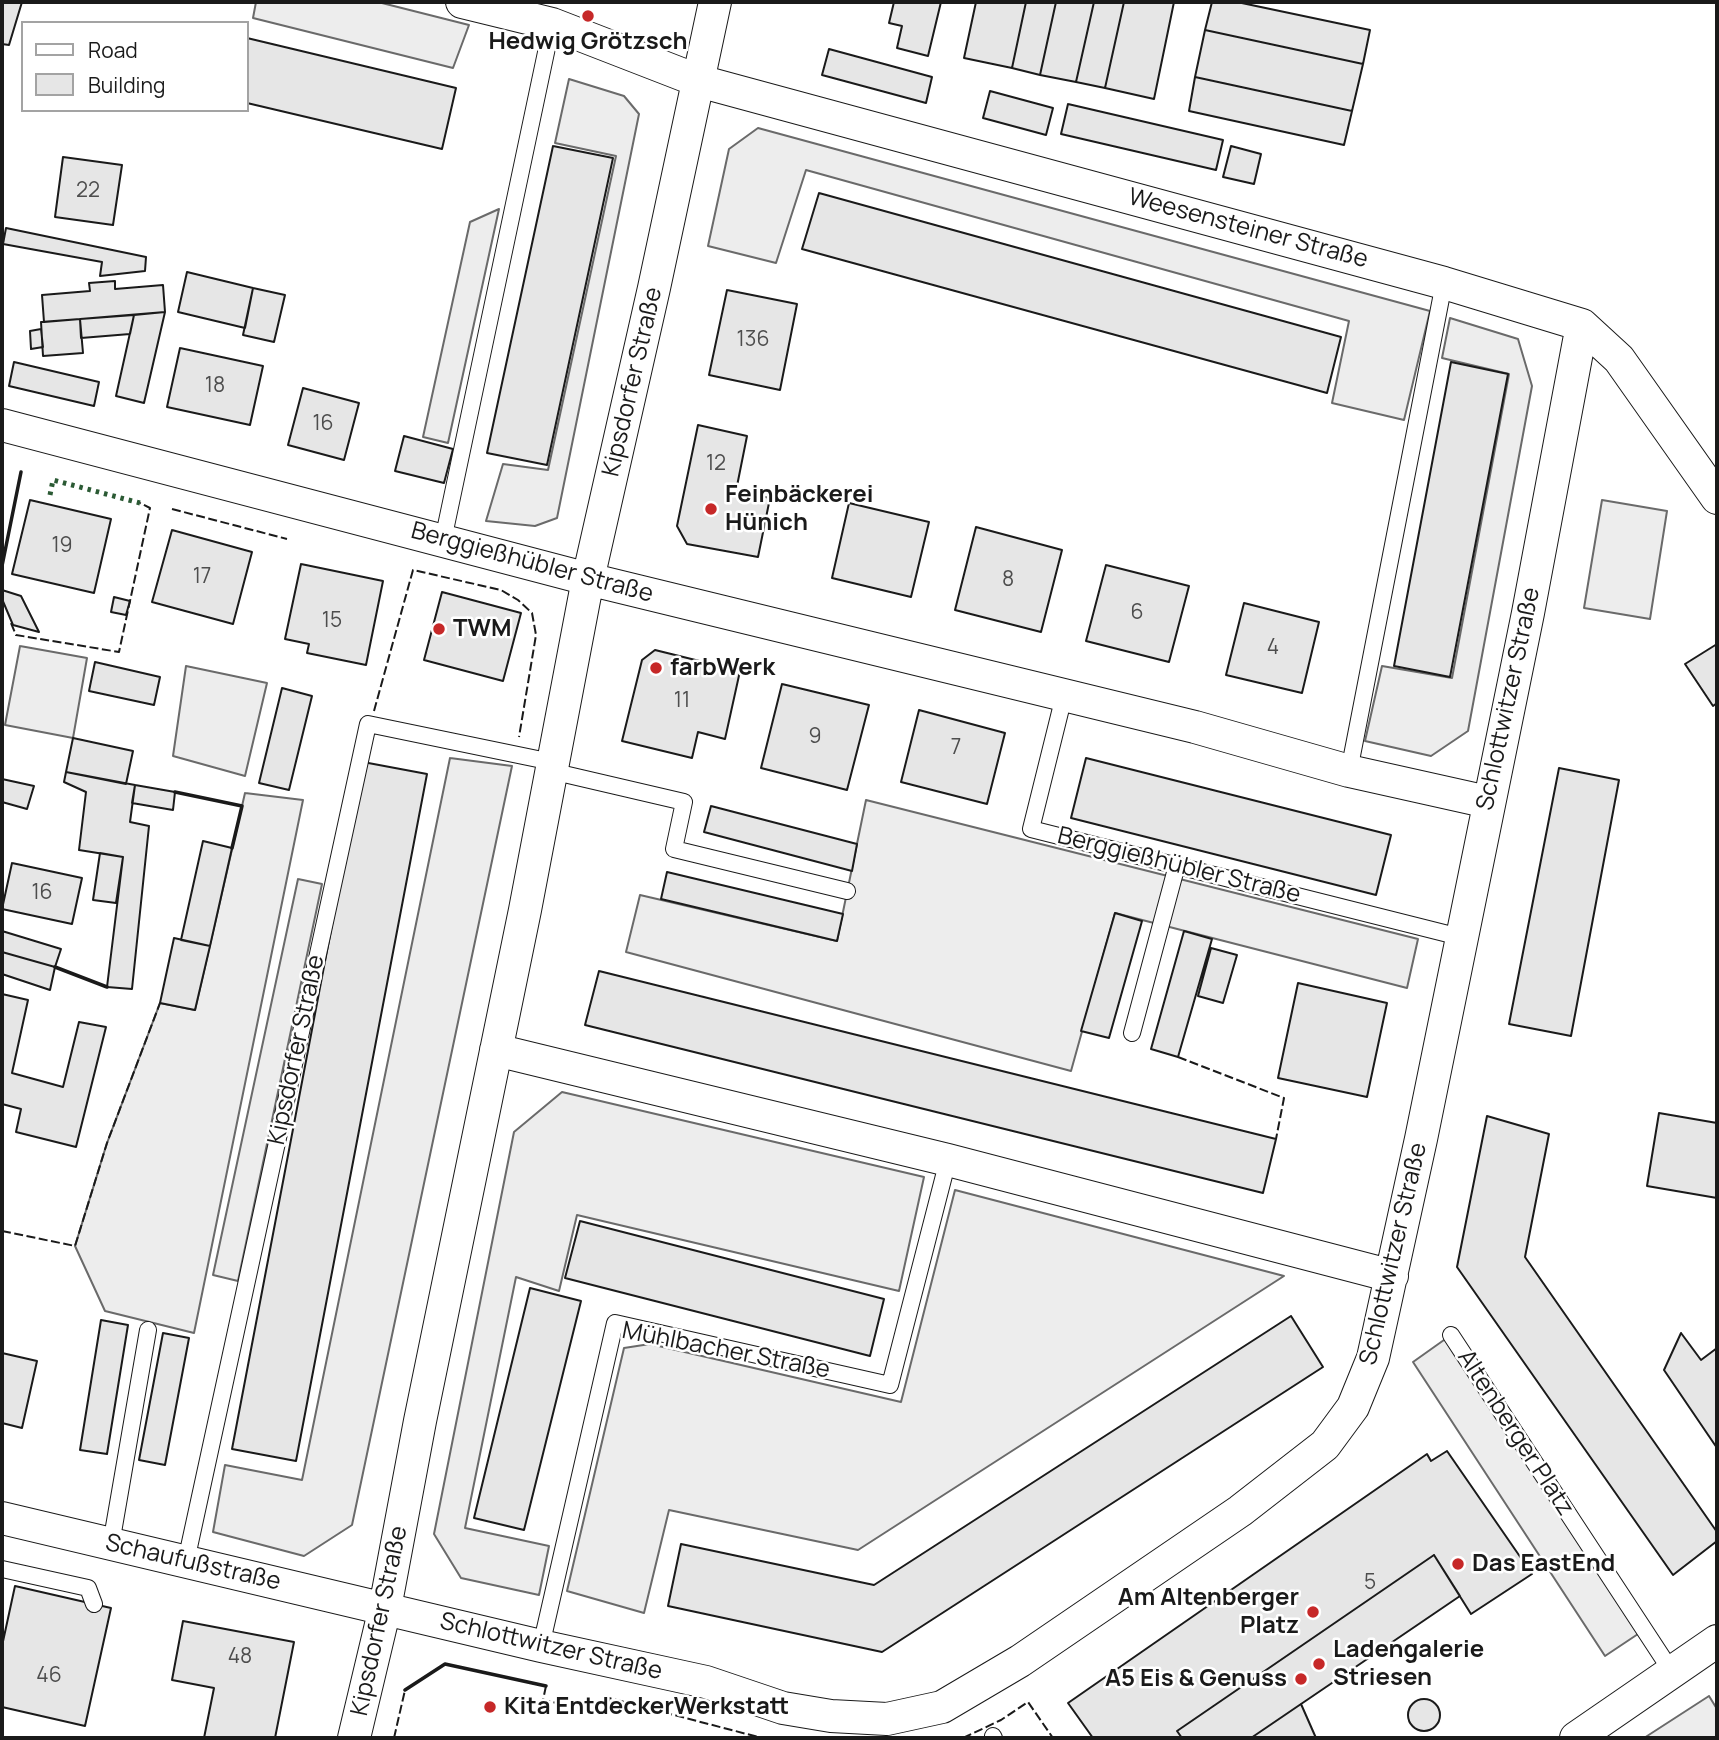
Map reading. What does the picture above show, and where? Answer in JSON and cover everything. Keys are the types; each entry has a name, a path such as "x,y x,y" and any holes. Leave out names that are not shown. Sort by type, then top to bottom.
{"street":[{"name":"Weesensteiner Straße","path":"462,2 552,24 699,81 1444,282 1582,325 1619,359 1717,496"},
{"name":"Kipsdorfer Straße","path":"354,1738 385,1608 587,579 715,2"},
{"name":"Schlottwitzer Straße","path":"385,1608 706,1682 832,1721 887,1719 942,1707 1020,1661 1240,1511 1325,1444 1353,1407 1373,1358 1392,1276 1528,613 1582,325"},
{"name":"Berggießhübler Straße","path":"2,425 587,579 1195,727 1349,771 1488,802"},
{"path":"496,1050 948,1160 1392,1276"},
{"name":"Schaufußstraße","path":"2,1520 385,1608"},
{"path":"1576,1738 1717,1641"}],"lane":[{"path":"443,540 552,24"},
{"path":"1349,771 1444,282"},
{"name":"Berggießhübler Straße","path":"1064,696 1031,828 1460,937"},
{"name":"Kipsdorfer Straße","path":"186,1561 368,724 552,766"},
{"path":"552,766 684,802 674,849 847,891"},
{"path":"1132,1033 1177,865"},
{"name":"Mühlbacher Straße","path":"541,1646 615,1323 890,1385 948,1160"},
{"path":"111,1544 148,1330"},
{"name":"Altenberger Platz","path":"1451,1335 1681,1667"},
{"path":"2,1569 88,1587 94,1604"}],"shaded area":[{"path":"256,2 378,2 469,25 453,68 253,18"},
{"path":"569,79 624,96 639,114 557,518 535,526 486,521 503,464 548,470 616,156 555,143"},
{"path":"758,128 1430,311 1404,420 1332,403 1349,321 806,170 776,263 708,246 729,149"},
{"path":"499,209 448,443 423,437 470,222"},
{"path":"1450,318 1518,339 1532,386 1468,731 1431,756 1365,741 1382,666 1452,678 1509,374 1442,358"},
{"path":"1602,500 1667,511 1650,619 1584,608"},
{"path":"20,646 87,658 73,738 5,725"},
{"path":"186,666 267,683 245,776 173,756"},
{"path":"450,758 512,766 352,1525 304,1556 213,1532 225,1465 302,1480"},
{"path":"245,793 303,800 194,1333 105,1311 75,1246 107,1143 160,1003 195,1010"},
{"path":"866,800 1418,939 1407,988 1115,913 1071,1071 626,952 640,895 837,941"},
{"path":"298,879 322,884 238,1281 213,1275"},
{"path":"562,1092 924,1177 899,1291 577,1215 559,1291 516,1277 465,1528 549,1546 539,1595 461,1578 434,1534 514,1132"},
{"path":"955,1190 1284,1276 858,1550 669,1510 644,1613 567,1591 624,1348 650,1344 901,1402"},
{"path":"1451,1335 1644,1630 1605,1656 1413,1362"},
{"path":"1709,1696 1717,1709 1717,1738 1644,1738"}],"building":[{"path":"2,2 22,2 9,45 2,44"},
{"path":"894,2 941,2 928,56 897,48 902,26 889,23"},
{"path":"976,2 1026,2 1012,68 964,58"},
{"path":"1026,2 1056,2 1040,75 1012,68"},
{"path":"1056,2 1094,2 1076,82 1040,75"},
{"path":"1094,2 1124,2 1105,88 1076,82"},
{"path":"1124,2 1174,2 1154,99 1105,88"},
{"path":"1212,2 1237,2 1370,30 1363,64 1205,30"},
{"path":"1205,30 1363,64 1352,111 1195,77"},
{"path":"248,38 456,88 442,149 248,103"},
{"path":"829,49 932,77 926,103 822,75"},
{"path":"1195,77 1352,111 1344,145 1189,111"},
{"path":"990,91 1053,108 1046,135 983,118"},
{"path":"1068,104 1223,140 1216,170 1061,134"},
{"path":"553,146 613,158 547,465 487,453"},
{"path":"1231,146 1261,154 1254,184 1223,177"},
{"path":"63,157 122,165 113,225 55,217"},
{"path":"819,193 1341,337 1327,393 802,249"},
{"path":"6,228 146,257 145,271 100,276 102,262 3,244"},
{"path":"187,272 253,288 245,328 178,312"},
{"path":"115,281 115,289 163,285 165,312 44,322 42,295 90,291 89,283"},
{"path":"253,288 285,295 274,342 243,335"},
{"path":"727,290 797,304 780,390 709,375"},
{"path":"165,312 144,403 116,396 134,315"},
{"path":"134,315 130,334 81,338 80,319"},
{"path":"80,319 83,353 43,356 41,322"},
{"path":"41,329 43,347 31,349 30,331"},
{"path":"180,348 263,366 250,425 167,407"},
{"path":"14,362 99,382 94,406 9,386"},
{"path":"1451,362 1508,374 1450,677 1394,666"},
{"path":"303,388 359,403 344,460 288,445"},
{"path":"698,425 747,436 736,491 770,498 758,557 687,544 677,526"},
{"path":"404,436 453,449 444,483 395,471"},
{"path":"30,500 111,519 94,593 12,574"},
{"path":"849,503 929,522 911,597 832,578"},
{"path":"976,527 1062,550 1041,632 955,610"},
{"path":"172,530 252,552 233,624 152,602"},
{"path":"301,564 383,581 366,665 307,653 309,644 285,639"},
{"path":"1106,565 1189,586 1169,662 1086,641"},
{"path":"2,590 21,596 39,632 13,625 2,599"},
{"path":"442,592 521,613 503,681 424,660"},
{"path":"114,597 130,601 126,615 111,612"},
{"path":"1244,603 1319,622 1302,693 1226,675"},
{"path":"1717,644 1717,703 1713,706 1685,664"},
{"path":"655,650 740,671 725,739 698,732 692,758 622,741 642,660"},
{"path":"95,662 160,677 154,705 89,691"},
{"path":"782,684 869,705 847,790 761,768"},
{"path":"282,688 312,696 289,790 259,783"},
{"path":"919,710 1005,733 987,804 901,782"},
{"path":"73,738 133,751 126,784 66,772"},
{"path":"1086,758 1391,835 1376,895 1071,818"},
{"path":"363,762 427,774 296,1461 232,1449"},
{"path":"1559,768 1619,780 1571,1036 1509,1024"},
{"path":"66,772 135,785 130,822 149,826 132,989 107,987 123,857 79,850 86,792 64,782"},
{"path":"2,779 34,786 27,809 2,802"},
{"path":"135,785 175,792 173,810 132,803"},
{"path":"711,806 857,844 852,871 704,832"},
{"path":"203,841 232,848 210,946 181,940"},
{"path":"100,853 123,857 116,903 93,900"},
{"path":"12,863 82,878 72,924 2,909"},
{"path":"667,872 843,914 837,941 661,899"},
{"path":"1115,913 1142,921 1109,1038 1081,1031"},
{"path":"2,931 61,949 55,967 2,952"},
{"path":"1184,931 1212,939 1178,1057 1151,1049"},
{"path":"174,938 210,946 195,1010 160,1003"},
{"path":"1211,948 1237,955 1223,1003 1198,996"},
{"path":"2,952 55,967 50,990 2,974"},
{"path":"599,971 1276,1139 1263,1193 585,1025"},
{"path":"1298,983 1387,1003 1367,1097 1278,1078"},
{"path":"2,994 28,1000 12,1073 63,1087 79,1022 106,1027 76,1147 16,1132 21,1109 2,1104"},
{"path":"1659,1113 1717,1123 1717,1198 1647,1186"},
{"path":"1487,1116 1549,1134 1525,1257 1717,1532 1717,1541 1673,1575 1457,1267"},
{"path":"580,1221 884,1299 870,1356 565,1278"},
{"path":"530,1288 581,1301 524,1530 474,1518"},
{"path":"1291,1316 1323,1367 882,1652 668,1606 681,1544 874,1585"},
{"path":"101,1320 128,1325 107,1454 80,1450"},
{"path":"163,1333 189,1338 165,1465 139,1460"},
{"path":"1681,1333 1701,1360 1717,1348 1717,1448 1664,1370"},
{"path":"2,1353 37,1361 22,1428 2,1423"},
{"path":"1447,1451 1532,1574 1471,1614 1434,1555 1177,1731 1182,1738 1093,1738 1068,1703 1427,1454 1431,1461"},
{"path":"1434,1555 1460,1596 1251,1738 1182,1738 1177,1731"},
{"path":"15,1586 111,1608 85,1726 2,1707 2,1646"},
{"path":"183,1621 294,1642 275,1738 204,1738 214,1688 172,1680"},
{"path":"1424,1699 1435,1704 1440,1715 1435,1726 1424,1731 1413,1726 1408,1715 1413,1704"},
{"path":"1301,1704 1316,1738 1251,1738"}],"hedge":[{"path":"50,495 53,480 140,503"}],"fence":[{"path":"11,623 16,635 119,652 150,508 140,503"},
{"path":"172,509 287,539"},
{"path":"374,711 413,570 501,590 532,613 536,635 519,737"},
{"path":"2,1231 75,1246 107,1143 160,1003"},
{"path":"1178,1057 1284,1098 1276,1139"},
{"path":"546,1686 543,1700 606,1713 609,1698 762,1738"},
{"path":"394,1738 405,1690"},
{"path":"963,1738 1001,1720 1028,1702 1053,1738"}],"wall":[{"path":"2,566 21,472"},
{"path":"175,792 242,806 232,848"},
{"path":"55,967 107,987"},
{"path":"405,1690 445,1664 546,1686"}],"place":[{"name":"Hedwig Grötzsch","path":"588,16"},
{"name":"Feinbäckerei Hünich","path":"711,509"},
{"name":"TWM","path":"439,629"},
{"name":"farbWerk","path":"656,668"},
{"name":"Das EastEnd","path":"1458,1564"},
{"name":"Am Altenberger Platz","path":"1313,1612"},
{"name":"Ladengalerie Striesen","path":"1319,1664"},
{"name":"A5 Eis & Genuss","path":"1301,1679"},
{"name":"Kita EntdeckerWerkstatt","path":"490,1707"}]}
